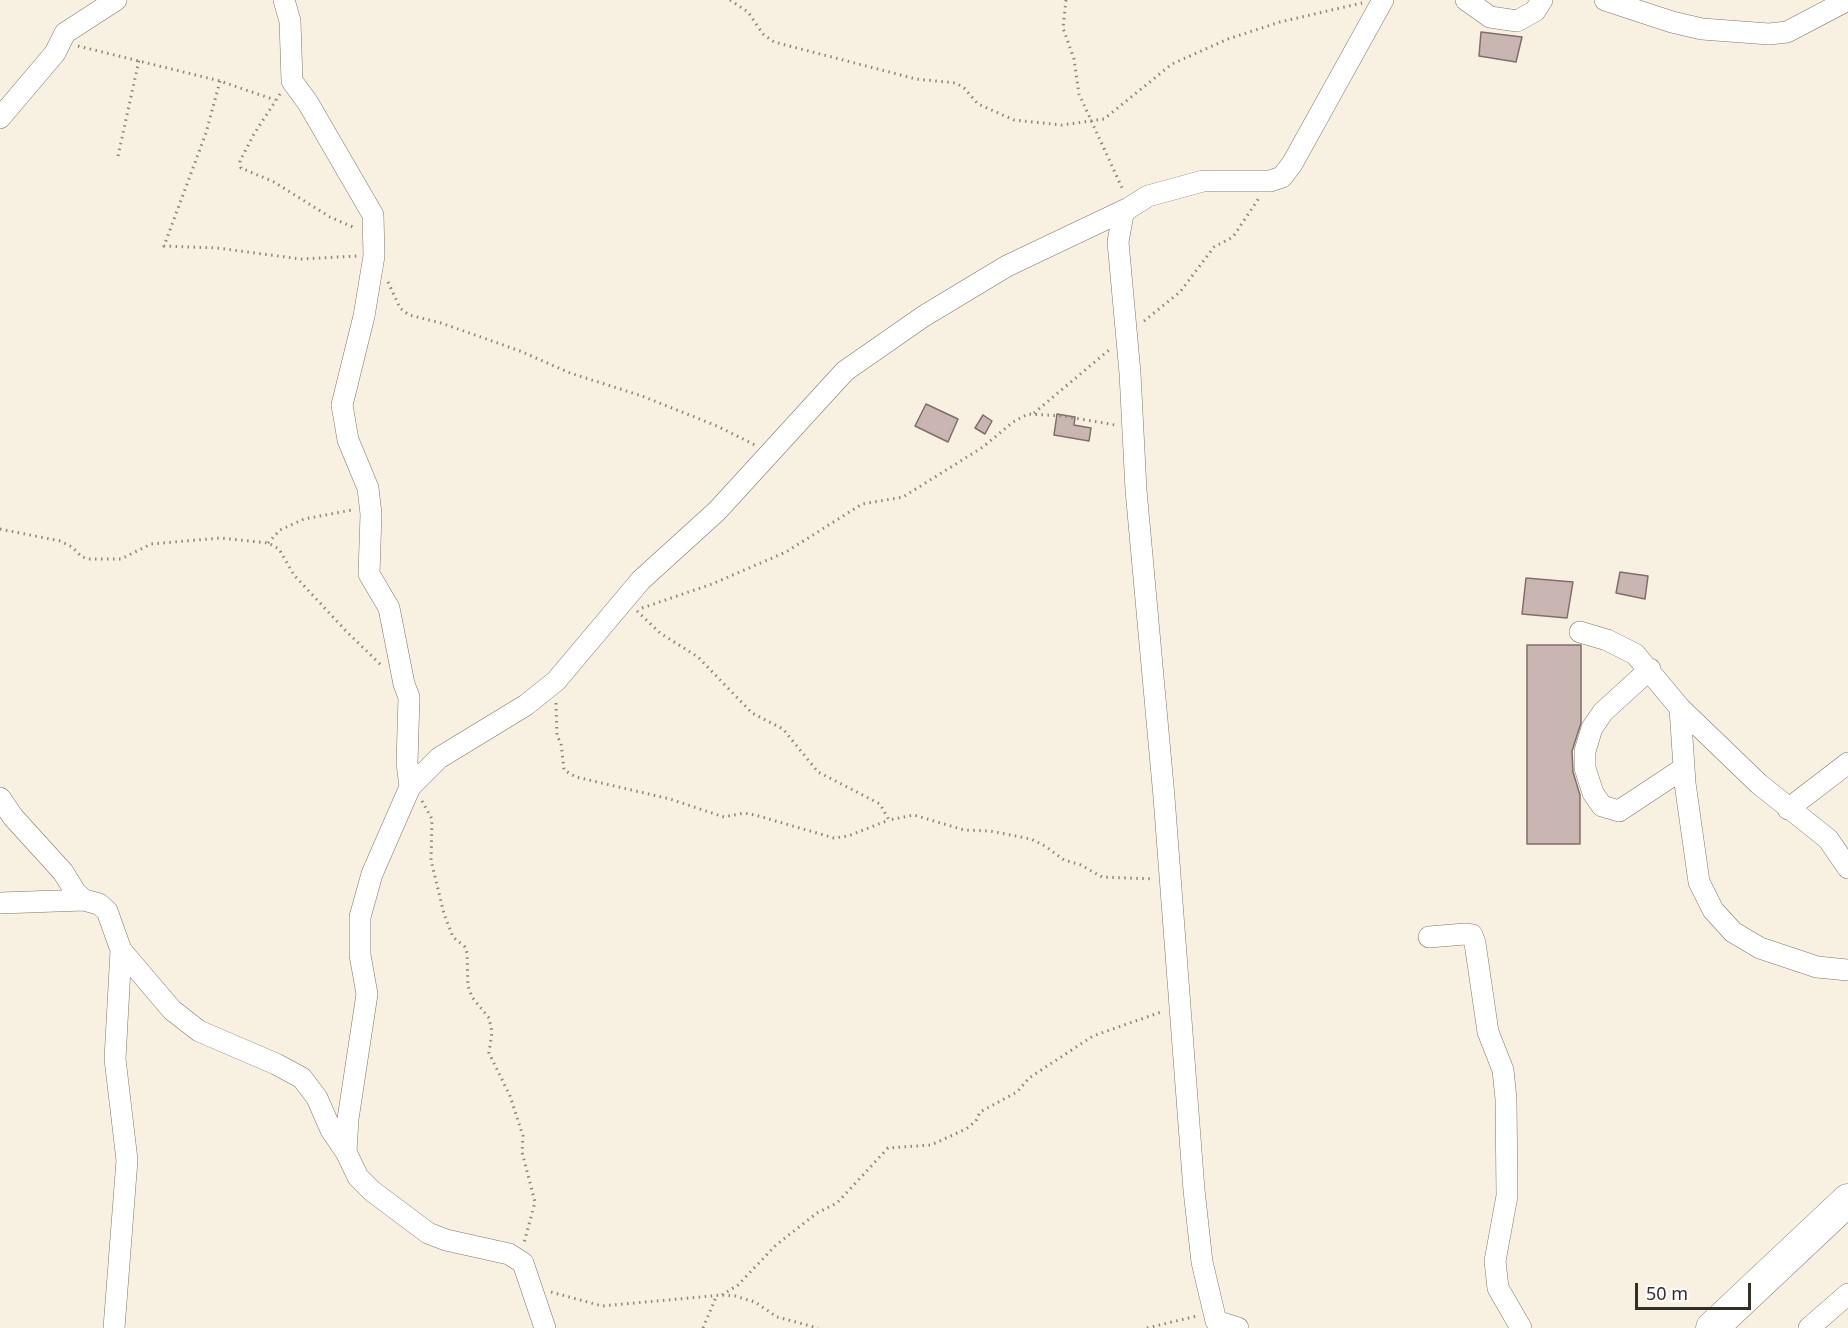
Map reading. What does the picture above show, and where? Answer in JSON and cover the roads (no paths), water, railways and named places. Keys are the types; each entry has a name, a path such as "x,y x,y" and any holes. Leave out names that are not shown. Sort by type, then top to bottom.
{"highway":[{"path":"1712,1328 1848,1200"}],"street":[{"path":"0,118 68,30 116,0"},
{"path":"284,0 290,21 292,81 308,103 373,215 364,316 342,405 348,440 368,488 371,514 369,574 389,608 404,684 409,696 407,762 413,783"},
{"path":"1466,0 1490,17 1517,21 1535,11 1542,0"},
{"path":"1605,0 1672,22 1702,29 1768,33 1787,32 1848,0"},
{"path":"346,1152 348,1119 367,994 360,956 360,917 372,874 413,783 439,758 526,705 556,681 633,588 717,511 845,371 924,316 1036,251 1167,189 1203,181 1270,181 1282,177 1292,164 1383,1"},
{"path":"1130,207 1123,214 1118,242 1171,880 1194,1190 1202,1262 1213,1313 1216,1321 1238,1328"},
{"path":"1580,632 1607,640 1635,654 1650,669 1680,708 1788,810 1828,839 1848,868"},
{"path":"1650,669 1603,712 1592,728 1585,751 1585,768 1593,793 1602,806 1619,811 1684,768"},
{"path":"1680,708 1684,768 1699,882 1713,910 1733,932 1760,948 1817,968 1848,970"},
{"path":"1788,810 1848,763"},
{"path":"0,798 13,817 63,872 84,900"},
{"path":"0,903 84,900 99,904 107,911 121,950 172,1010 199,1031 276,1064 302,1078 317,1098 331,1130 358,1176 372,1191 414,1224 446,1240 509,1254 526,1271 545,1328"},
{"path":"1429,937 1472,935 1488,1032 1503,1070 1506,1099 1508,1196 1495,1261 1498,1288 1521,1328"},
{"path":"114,1328 127,1160 116,1059 121,950"},
{"path":"1809,1328 1848,1294"}]}
